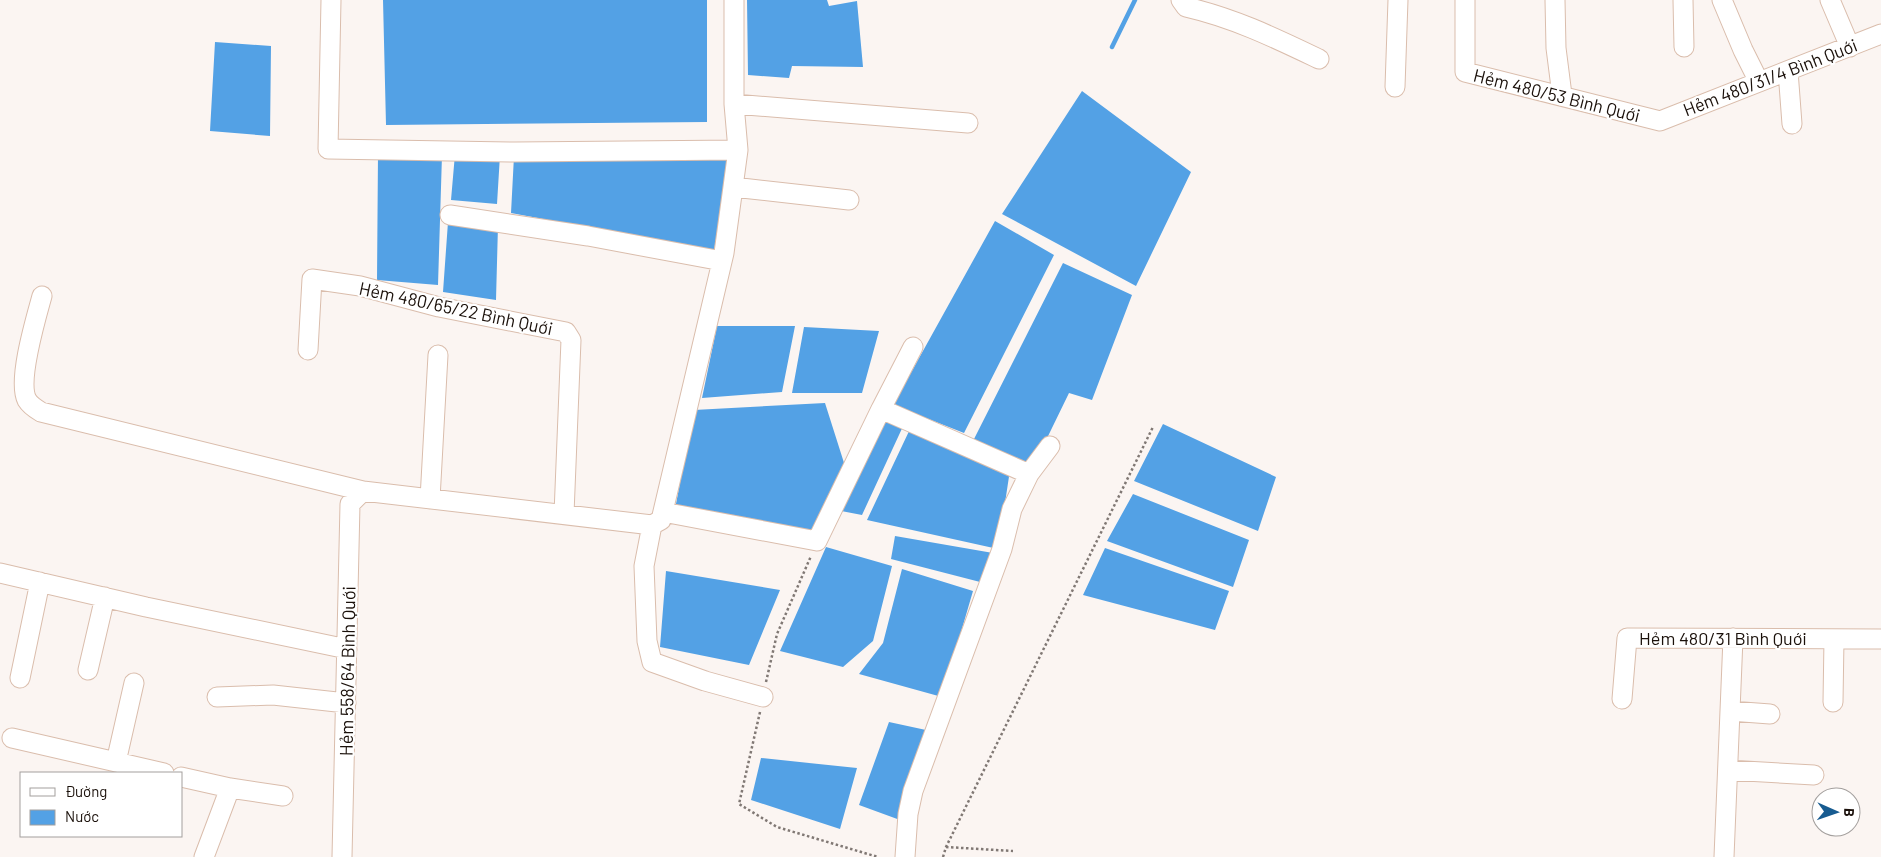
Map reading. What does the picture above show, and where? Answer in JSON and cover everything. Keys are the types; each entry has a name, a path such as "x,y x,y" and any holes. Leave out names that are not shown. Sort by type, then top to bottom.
{"street":[{"path":"330,0 328,148 516,152 738,150"},
{"path":"734,0 734,104 738,150 733,187 722,261 658,518 644,566 646,641 652,662 704,681 763,697"},
{"path":"1181,0 1186,8 1211,13 1256,29 1319,59"},
{"path":"1395,88 1398,0"},
{"name":"Hẻm 480/53 Bình Quới","path":"1465,0 1465,72 1660,121"},
{"path":"1555,0 1556,48 1562,95"},
{"path":"1683,0 1684,47"},
{"path":"1722,0 1759,82"},
{"path":"1830,0 1850,47"},
{"name":"Hẻm 480/31/4 Bình Quới","path":"1660,121 1881,34"},
{"path":"1788,71 1792,124"},
{"path":"734,104 968,124"},
{"path":"733,187 849,200"},
{"path":"450,215 588,236 722,261"},
{"name":"Hẻm 480/65/22 Bình Quới","path":"308,350 312,279 360,286 439,307 566,332 572,340 564,514"},
{"path":"42,296 23,384 26,399 41,412 307,478 363,490 564,514 658,518 817,541 913,347"},
{"path":"430,499 438,355"},
{"path":"881,409 1029,474"},
{"path":"905,857 908,814 913,792 1002,549 1012,509 1029,474 1050,446"},
{"name":"Hẻm 558/64 Bình Quới","path":"342,857 350,504 363,490"},
{"path":"0,573 347,649"},
{"path":"20,678 40,582"},
{"path":"88,670 105,597"},
{"name":"Hẻm 480/31 Bình Quới","path":"1622,699 1628,638 1881,639"},
{"path":"1724,857 1733,638"},
{"path":"1833,702 1834,639"},
{"path":"116,762 134,683"},
{"path":"217,697 273,695 346,703"},
{"path":"1730,711 1770,714"},
{"path":"12,738 160,772"},
{"path":"1728,770 1814,775"},
{"path":"182,777 230,788 284,796"},
{"path":"204,857 230,788"}],"path":[{"path":"943,857 946,847 1153,427"},
{"path":"817,541 777,634 739,804 777,827 878,857"},
{"path":"946,847 1013,851"}],"water":[{"path":"383,0 707,0 707,122 386,125"},
{"path":"747,0 827,0 829,6 857,1 863,67 792,66 789,78 748,75"},
{"path":"215,42 271,46 270,136 210,131"},
{"path":"1082,91 1191,172 1136,286 1002,214"},
{"path":"378,154 442,155 438,285 377,280"},
{"path":"455,154 500,155 497,204 451,200"},
{"path":"514,156 729,156 714,251 511,213"},
{"path":"995,221 1054,255 964,433 893,405"},
{"path":"448,222 498,225 496,300 443,292"},
{"path":"1063,263 1132,295 1092,400 1069,393 1033,467 974,439"},
{"path":"717,326 795,326 782,392 702,398"},
{"path":"804,327 879,331 862,393 792,393"},
{"path":"825,403 845,466 814,534 675,509 694,410"},
{"path":"880,419 905,422 862,515 836,510"},
{"path":"1163,424 1276,477 1258,531 1134,481"},
{"path":"911,427 1010,470 998,549 867,520"},
{"path":"1133,494 1249,540 1233,587 1107,541"},
{"path":"895,536 993,553 984,583 891,559"},
{"path":"826,547 892,566 873,641 843,667 780,651"},
{"path":"1105,548 1229,591 1215,630 1083,595"},
{"path":"902,569 973,591 942,697 859,674 883,643"},
{"path":"666,571 780,590 749,665 660,647"},
{"path":"889,722 926,730 900,820 859,805"},
{"path":"761,758 857,768 840,829 751,800"}],"waterway":[{"path":"1112,47 1135,0"}]}
